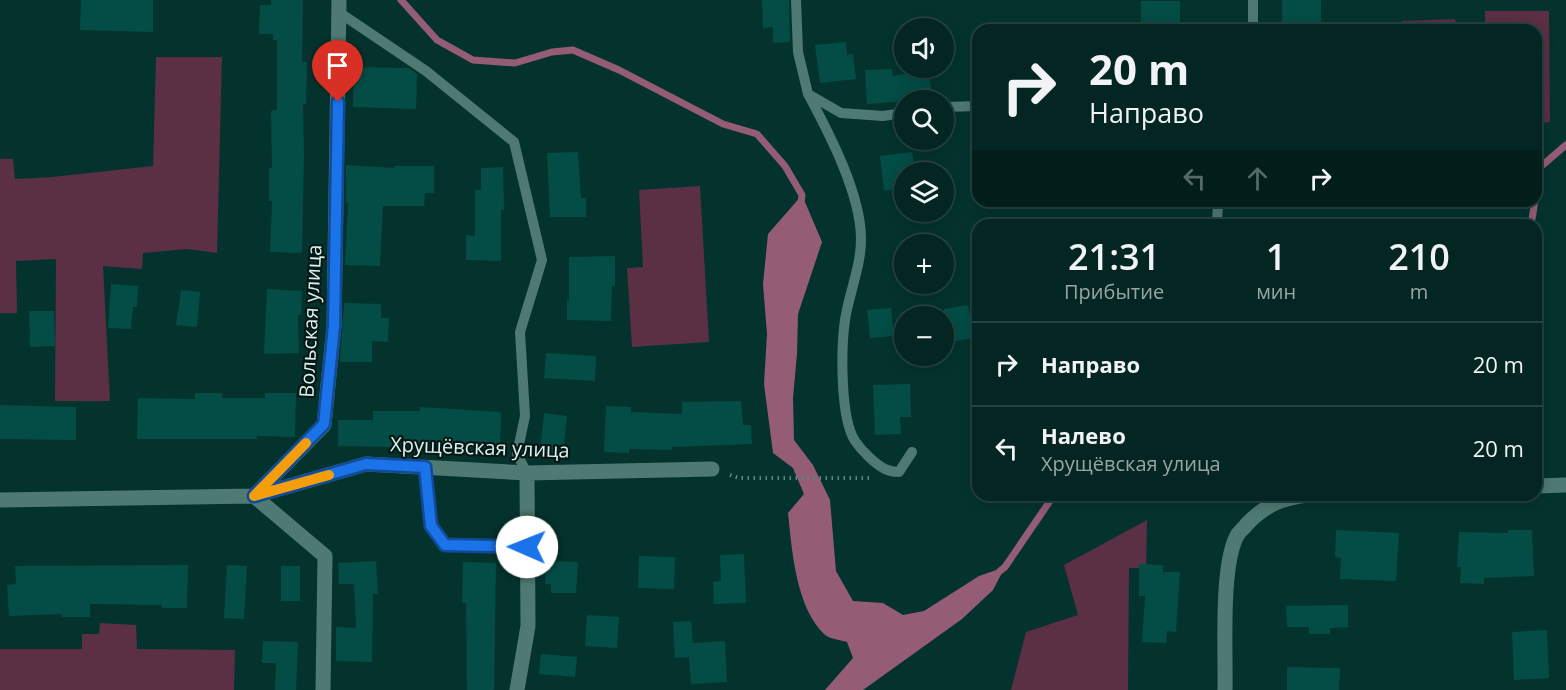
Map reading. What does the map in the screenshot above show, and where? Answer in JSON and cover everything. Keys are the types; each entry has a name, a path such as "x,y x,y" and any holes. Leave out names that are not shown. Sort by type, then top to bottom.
{"street":[{"name":"Вольская улица","path":"254,496 324,424 334,326 339,6"},
{"name":"Хрущёвская улица","path":"0,500 254,496 366,464 527,473 712,469"},
{"path":"517,690 528,626 527,473"},
{"path":"1542,486 1566,485"},
{"path":"254,496 325,556 323,690"},
{"path":"1225,690 1227,570 1238,535 1256,514 1278,501"}],"lane":[{"path":"796,0 798,52 808,94 830,136 848,178 857,210 861,238 858,263 845,319 843,375 846,417 855,440 886,470 899,472 912,452"},
{"path":"1252,24 1253,0"},
{"path":"339,6 426,71 514,142 542,260 520,332 525,416 517,454 527,473"},
{"path":"808,94 841,113 883,116 894,114"},
{"path":"954,106 972,105"},
{"path":"425,467 431,526 445,545 527,547"}],"path":[{"path":"712,469 739,478 870,478"}],"shaded area":[{"path":"1485,11 1549,11 1550,122 1542,123 1542,24 1485,24"},
{"path":"1455,19 1456,24 1402,24 1402,21"},
{"path":"156,57 222,57 217,253 187,249 143,253 142,269 103,266 110,401 55,401 56,259 16,261 17,313 0,313 0,159 13,159 15,179 153,166"},
{"path":"700,186 709,342 632,347 627,268 643,267 639,190"},
{"path":"802,195 822,242 798,314 793,398 794,440 813,465 830,500 836,571 853,601 883,603 903,615 924,611 979,576 1005,567 993,590 962,619 863,690 825,690 853,658 847,642 825,635 815,624 802,595 794,561 788,513 804,494 793,468 773,453 764,384 767,334 763,284 768,234"},
{"path":"1147,520 1146,568 1129,568 1128,690 1011,690 1026,632 1078,615 1064,565"},
{"path":"100,623 136,625 137,649 235,650 234,690 0,690 0,649 82,649 82,634 99,634"}],"building":[{"path":"81,0 153,0 153,32 80,30"},
{"path":"271,0 303,0 302,62 307,62 306,104 303,104 302,253 270,252 272,201 269,201 269,168 272,168 271,111 277,110 277,40 273,40 273,34 259,34 260,5 271,5"},
{"path":"762,0 789,0 790,42 773,43 773,27 763,28"},
{"path":"1282,0 1321,0 1321,24 1282,24"},
{"path":"1141,1 1180,1 1180,24 1141,24"},
{"path":"846,42 847,55 853,54 856,79 820,83 815,45"},
{"path":"354,67 409,68 417,74 416,109 353,107"},
{"path":"892,69 894,78 929,78 931,90 894,90 894,102 867,104 865,70"},
{"path":"578,152 581,198 586,198 586,217 550,217 547,153"},
{"path":"912,152 914,162 894,162 894,190 884,191 880,156"},
{"path":"346,165 394,168 394,166 434,166 434,193 425,193 424,206 383,206 380,266 345,265 348,203 346,203"},
{"path":"503,167 504,210 501,210 501,261 466,260 466,235 475,236 475,190 481,190 481,168"},
{"path":"615,256 615,286 612,286 611,321 567,320 569,257"},
{"path":"111,284 138,286 137,307 133,307 131,329 108,328"},
{"path":"267,289 302,291 301,315 298,315 299,353 264,354"},
{"path":"181,290 200,292 197,327 176,325"},
{"path":"344,303 381,304 381,318 389,318 388,342 372,341 372,362 340,362"},
{"path":"968,305 972,338 954,341 954,307"},
{"path":"891,308 894,336 870,338 867,310"},
{"path":"29,311 54,311 55,346 30,347"},
{"path":"546,353 596,356 595,381 544,378"},
{"path":"910,384 911,417 900,417 901,434 875,435 873,385"},
{"path":"195,393 222,393 222,398 265,398 265,393 296,393 295,437 137,439 138,398 195,399"},
{"path":"741,401 743,425 751,425 752,444 672,447 672,450 629,449 629,453 604,452 606,406 631,407 631,412 682,414 682,402"},
{"path":"0,405 76,407 76,440 0,439"},
{"path":"420,407 501,412 500,449 392,443 392,447 338,446 338,420 373,420 373,411 420,411"},
{"path":"544,413 567,416 563,454 540,452"},
{"path":"1336,530 1399,533 1396,581 1340,579 1341,558 1335,557"},
{"path":"1508,530 1532,530 1534,576 1484,578 1484,584 1460,583 1461,567 1457,567 1459,532 1508,533"},
{"path":"744,554 746,603 714,604 713,582 721,581 720,555"},
{"path":"639,556 675,557 674,589 638,588"},
{"path":"376,561 378,594 373,594 372,662 336,661 336,627 356,628 354,584 339,584 338,563"},
{"path":"546,561 578,562 576,593 551,593 551,584 545,584"},
{"path":"463,562 496,563 494,690 467,690 466,603 462,603"},
{"path":"1139,564 1163,565 1163,572 1180,572 1176,632 1167,631 1166,643 1142,642 1145,596 1139,596"},
{"path":"188,565 187,608 162,608 162,605 90,604 90,617 62,617 62,614 9,616 7,585 16,584 15,566"},
{"path":"227,565 247,566 244,619 224,618"},
{"path":"281,566 300,566 300,601 281,601"},
{"path":"1348,605 1348,627 1330,628 1330,634 1309,634 1309,627 1287,627 1286,606"},
{"path":"587,615 619,617 617,648 585,646"},
{"path":"691,621 693,643 725,641 727,682 691,684 689,657 675,658 673,622"},
{"path":"1547,630 1549,678 1514,680 1512,632"},
{"path":"263,641 298,642 296,690 275,690 276,663 262,663"},
{"path":"541,654 577,657 575,677 539,674"},
{"path":"1287,667 1340,668 1339,690 1287,690"}],"waterway":[{"path":"401,0 437,40 473,60 515,63 552,52 573,50 619,70 723,124 757,134 785,166 802,195 801,204"},
{"path":"1542,166 1566,145"},
{"path":"1532,219 1534,207"},
{"path":"1000,571 1050,501"}],"slow traffic":[{"path":"306,443 254,496 329,475"}],"route":[{"path":"338,102 334,326 324,424 254,496 366,464 425,467 431,526 445,545 527,547"}]}
